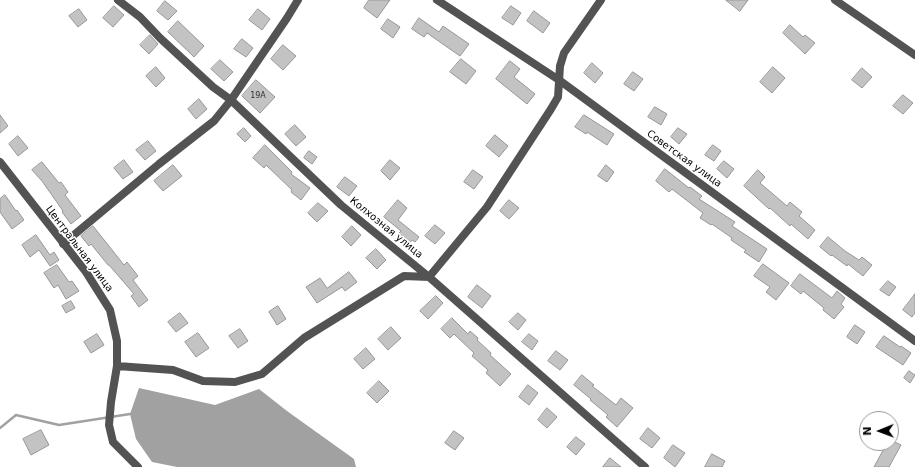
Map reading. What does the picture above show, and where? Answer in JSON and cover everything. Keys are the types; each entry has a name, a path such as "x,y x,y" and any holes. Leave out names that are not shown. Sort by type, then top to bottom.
{"street":[{"name":"Колхозная улица","path":"118,0 140,17 212,87 231,100 341,205 430,277 645,467"},
{"path":"63,244 159,164 214,121 231,100 298,0"},
{"name":"Советская улица","path":"437,0 559,80 915,341"},
{"path":"117,366 173,370 203,381 235,382 262,374 304,338 404,276 430,277 487,207 558,97 560,66 564,52 601,0"},
{"path":"835,0 915,55"},
{"name":"Центральная улица","path":"0,162 86,272 110,310 117,341 117,366 109,425 112,442 138,467"}],"shaded area":[{"path":"139,388 215,405 259,389 354,459 356,467 177,467 152,462 136,439 130,414"}],"building":[{"path":"369,0 390,0 377,18 364,8"},
{"path":"726,0 748,0 740,11"},
{"path":"165,1 177,11 168,20 157,11"},
{"path":"114,6 124,15 113,27 103,18"},
{"path":"511,6 521,13 513,25 502,18"},
{"path":"79,9 87,20 78,27 69,16"},
{"path":"258,9 270,19 262,30 249,20"},
{"path":"534,11 550,23 543,33 527,21"},
{"path":"419,18 439,32 443,26 469,44 460,56 427,33 424,37 412,29"},
{"path":"388,19 400,27 393,38 381,29"},
{"path":"178,21 204,46 194,57 168,32"},
{"path":"790,25 803,37 805,35 815,43 805,54 783,33"},
{"path":"150,35 158,44 149,54 140,45"},
{"path":"242,39 253,48 246,57 234,49"},
{"path":"283,45 296,56 283,70 271,59"},
{"path":"461,59 476,71 466,84 450,72"},
{"path":"220,60 233,72 224,81 211,69"},
{"path":"510,61 520,69 514,77 535,94 527,104 496,79"},
{"path":"592,63 603,73 595,83 584,73"},
{"path":"156,67 165,78 156,87 146,76"},
{"path":"773,67 785,78 772,93 760,82"},
{"path":"862,68 872,77 862,88 852,80"},
{"path":"633,72 643,79 634,91 624,84"},
{"path":"256,80 275,97 260,113 242,96"},
{"path":"903,95 913,103 903,114 893,106"},
{"path":"199,99 207,109 196,119 188,109"},
{"path":"655,107 667,114 661,125 648,117"},
{"path":"0,115 8,126 0,133"},
{"path":"584,115 614,134 607,145 587,132 586,134 575,127"},
{"path":"295,125 306,137 296,146 285,134"},
{"path":"244,128 251,136 245,142 237,134"},
{"path":"678,128 687,134 679,144 671,137"},
{"path":"495,135 508,146 499,157 486,146"},
{"path":"18,136 28,148 18,156 9,144"},
{"path":"148,141 156,151 145,160 136,150"},
{"path":"265,145 292,172 291,174 310,188 301,200 291,192 292,190 266,165 264,168 253,158"},
{"path":"713,145 721,151 714,161 705,155"},
{"path":"309,151 317,157 312,164 304,158"},
{"path":"124,160 133,172 123,179 114,168"},
{"path":"390,160 400,168 390,180 381,171"},
{"path":"724,161 734,169 727,178 717,169"},
{"path":"42,162 59,183 61,182 68,192 65,195 81,216 71,224 42,181 32,170"},
{"path":"173,165 182,176 163,191 154,181"},
{"path":"606,165 614,172 607,182 598,176"},
{"path":"665,169 689,188 690,187 702,196 699,199 735,222 732,226 767,249 759,262 744,252 746,250 731,240 732,238 712,224 711,225 700,218 703,213 672,189 669,192 656,181"},
{"path":"473,170 483,177 474,189 464,182"},
{"path":"758,170 765,177 760,183 787,206 790,202 802,212 799,216 815,230 808,239 791,224 790,226 770,208 769,209 744,186"},
{"path":"345,177 357,186 349,196 337,187"},
{"path":"5,195 24,220 12,229 0,212 0,199"},
{"path":"398,200 407,208 398,220 419,237 415,242 412,240 408,245 397,235 401,231 384,217"},
{"path":"509,200 519,208 509,219 500,211"},
{"path":"318,203 328,211 317,222 308,213"},
{"path":"435,225 445,233 435,244 425,236"},
{"path":"93,226 124,265 127,262 138,276 133,280 148,300 139,307 131,296 134,294 91,244 89,246 81,236"},
{"path":"352,226 361,235 351,246 342,237"},
{"path":"36,235 50,255 54,252 59,260 50,266 39,250 30,257 22,245"},
{"path":"828,237 859,260 862,257 872,265 863,276 848,264 847,266 820,247"},
{"path":"376,249 386,260 377,269 366,258"},
{"path":"763,264 789,283 776,300 766,292 770,287 754,276"},
{"path":"57,265 69,282 72,281 79,291 66,299 58,285 54,288 44,273"},
{"path":"349,272 357,282 345,291 342,287 317,303 306,287 320,278 327,288"},
{"path":"800,274 832,298 837,291 845,298 841,304 844,307 834,319 823,310 824,308 803,291 801,294 791,286"},
{"path":"888,281 896,287 889,296 880,290"},
{"path":"477,285 491,296 482,308 468,297"},
{"path":"915,294 915,313 912,317 903,310"},
{"path":"436,296 443,303 428,319 420,311"},
{"path":"71,301 75,308 66,313 62,306"},
{"path":"278,306 286,319 277,325 269,312"},
{"path":"180,313 188,323 176,332 168,322"},
{"path":"518,313 526,320 518,330 509,322"},
{"path":"452,318 468,334 470,331 478,338 477,340 491,353 490,355 511,374 500,386 486,373 488,370 472,356 474,353 454,334 450,338 441,329"},
{"path":"855,325 865,332 857,344 847,337"},
{"path":"391,327 401,338 388,350 378,339"},
{"path":"240,329 248,341 238,348 229,336"},
{"path":"198,333 209,348 196,357 185,342"},
{"path":"97,334 104,345 91,353 84,342"},
{"path":"529,334 538,341 532,350 522,342"},
{"path":"884,336 911,353 903,365 876,347"},
{"path":"366,348 375,359 363,369 354,359"},
{"path":"556,351 568,360 560,370 548,361"},
{"path":"909,371 915,375 910,383 904,378"},
{"path":"582,375 594,385 592,386 616,405 621,398 633,408 617,427 606,417 608,415 574,385"},
{"path":"379,381 389,391 377,403 367,393"},
{"path":"528,385 538,393 529,405 519,397"},
{"path":"547,408 557,417 547,428 538,420"},
{"path":"648,428 660,438 652,448 640,439"},
{"path":"41,430 49,445 31,455 23,439"},
{"path":"454,431 464,438 455,450 445,443"},
{"path":"576,437 585,444 576,455 567,447"},
{"path":"673,445 685,453 675,467 664,458"},
{"path":"883,451 898,451 889,467 874,467"},
{"path":"712,454 725,461 722,467 705,467"},
{"path":"610,458 621,467 603,467"}],"waterway":[{"path":"0,428 16,415 59,425 130,414"}]}
